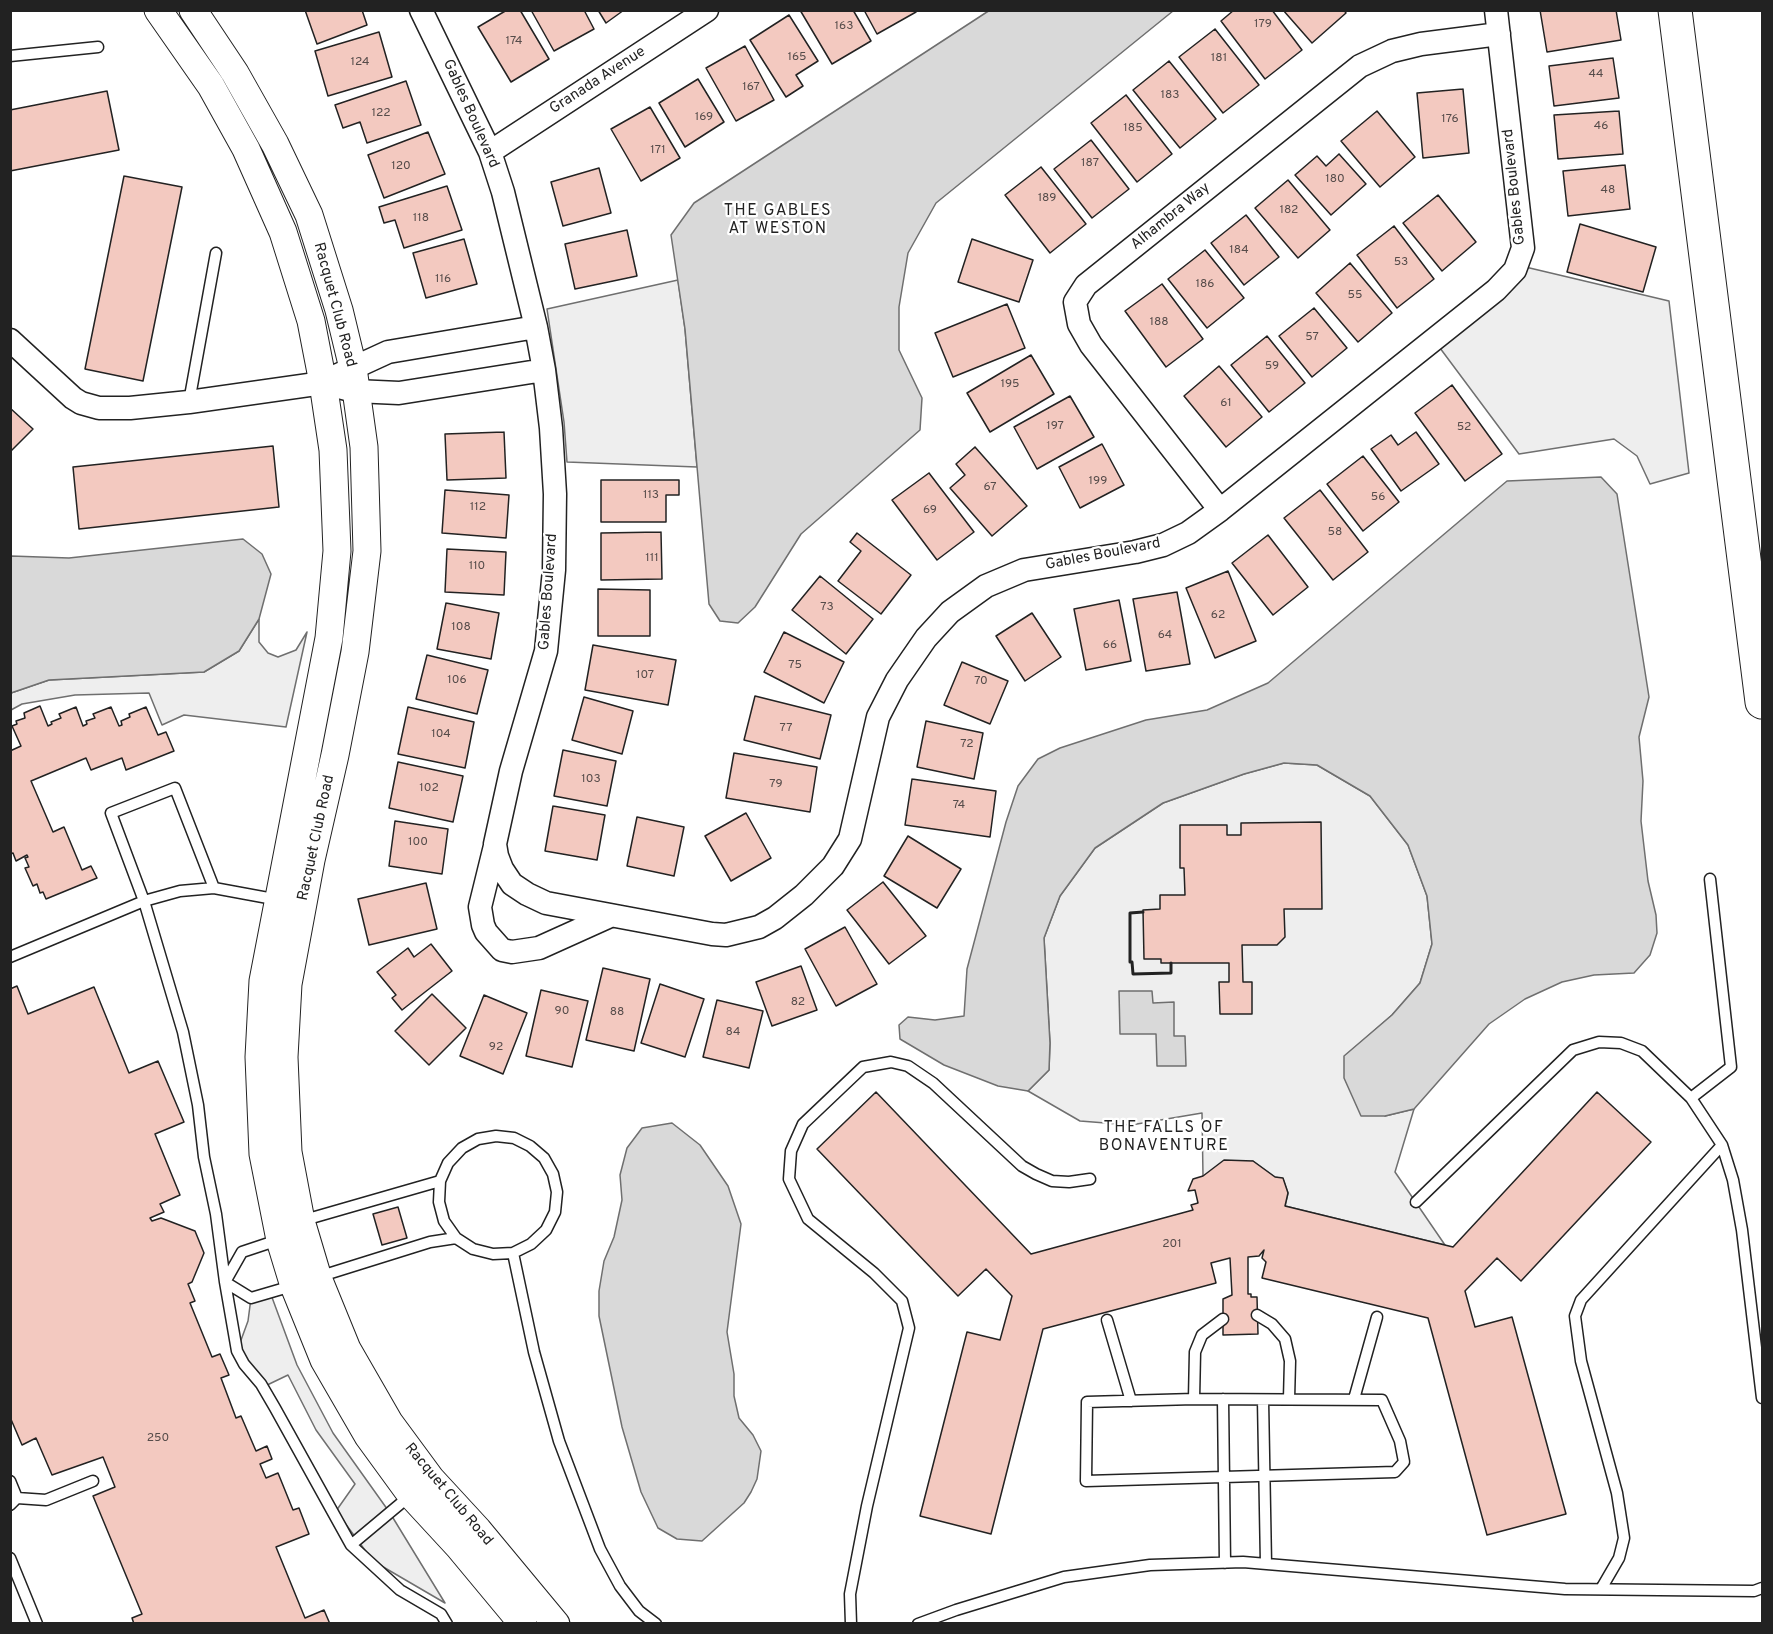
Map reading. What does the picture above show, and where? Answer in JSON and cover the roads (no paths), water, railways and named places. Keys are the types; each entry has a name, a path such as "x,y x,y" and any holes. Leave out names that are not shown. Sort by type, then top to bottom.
{"main road":[{"path":"1675,10 1762,702"}],"street":[{"name":"Racquet Club Road","path":"158,10 211,86 246,149 283,232 311,321 333,450 337,551 329,639 290,902 284,1057 290,1230 306,1282 389,1422 421,1487 459,1547 523,1623"},
{"name":"Racquet Club Road","path":"193,10 236,73 275,144 309,215 339,310 354,380 364,447 367,551 355,652 290,902"},
{"name":"Gables Boulevard","path":"421,10 490,152 504,192 536,327 551,428 555,494 554,570 546,651 519,741 480,907 483,926 502,950 513,952 539,948 610,916"},
{"name":"Granada Avenue","path":"490,152 706,10"},
{"name":"Gables Boulevard","path":"495,844 502,869 512,884 546,903 712,934 726,935 759,927 775,918 804,895 833,866 850,839 878,717 897,680 926,638 950,612 986,585 1024,570 1163,546 1188,533 1496,290 1515,270 1523,248 1496,10"},
{"name":"Alhambra Way","path":"1220,510 1091,345 1079,324 1075,302 1086,285 1360,66 1392,51 1421,44 1499,34"},
{"path":"354,380 388,352 536,327"},
{"path":"10,340 57,385 81,403 99,408 189,402 354,380 399,393 544,370"},
{"name":"Racquet Club Road","path":"421,1487 478,1530 556,1623"}],"lane":[{"path":"10,56 98,47"},
{"path":"189,402 216,253"},
{"path":"214,888 175,788 111,813 144,901 183,1032 198,1106 204,1157 216,1214 237,1351 243,1364 261,1384 351,1545 400,1590 441,1614 447,1623"},
{"path":"1691,1098 1731,1066 1710,879"},
{"path":"10,957 144,901 180,891 214,888 290,902"},
{"path":"1416,1202 1573,1050 1599,1042 1621,1042 1642,1051 1691,1098 1722,1145 1733,1180 1742,1230 1762,1398"},
{"path":"852,1623 850,1594 909,1328 902,1301 874,1273 808,1219 789,1179 791,1151 803,1124 862,1067 891,1062 908,1066 933,1083 1022,1166 1052,1181 1069,1182 1090,1179"},
{"path":"496,1136 514,1138 530,1146 544,1158 553,1174 557,1192 555,1212 546,1230 531,1244 513,1253 492,1254 473,1249 456,1238 444,1221 439,1202 440,1181 448,1163 462,1148 478,1139 496,1136"},
{"path":"1601,1589 1620,1558 1624,1538 1617,1493 1581,1361 1575,1316 1581,1300 1722,1145"},
{"path":"225,1282 242,1252 290,1230 440,1181"},
{"path":"225,1282 251,1298 430,1242 456,1238"},
{"path":"513,1253 534,1352 559,1441 596,1538 620,1586 639,1611 656,1623"},
{"path":"1257,1315 1272,1324 1285,1339 1290,1361 1289,1399"},
{"path":"1354,1399 1377,1317"},
{"path":"1194,1399 1196,1352 1202,1335 1223,1319"},
{"path":"1107,1320 1131,1401"},
{"path":"1194,1399 1354,1399 1382,1400 1400,1440 1404,1462 1395,1472 1086,1481 1088,1402 1194,1399"},
{"path":"1223,1399 1225,1563"},
{"path":"1263,1400 1266,1564"},
{"path":"10,1481 14,1501 46,1500 93,1481"},
{"path":"351,1545 421,1487"},
{"path":"10,1558 37,1623"},
{"path":"918,1623 1064,1577 1150,1565 1266,1564 1565,1589 1754,1591 1762,1588"}],"district":[{"name":"THE GABLES AT WESTON","path":"778,221"},
{"name":"THE FALLS OF BONAVENTURE","path":"1164,1138"}]}
